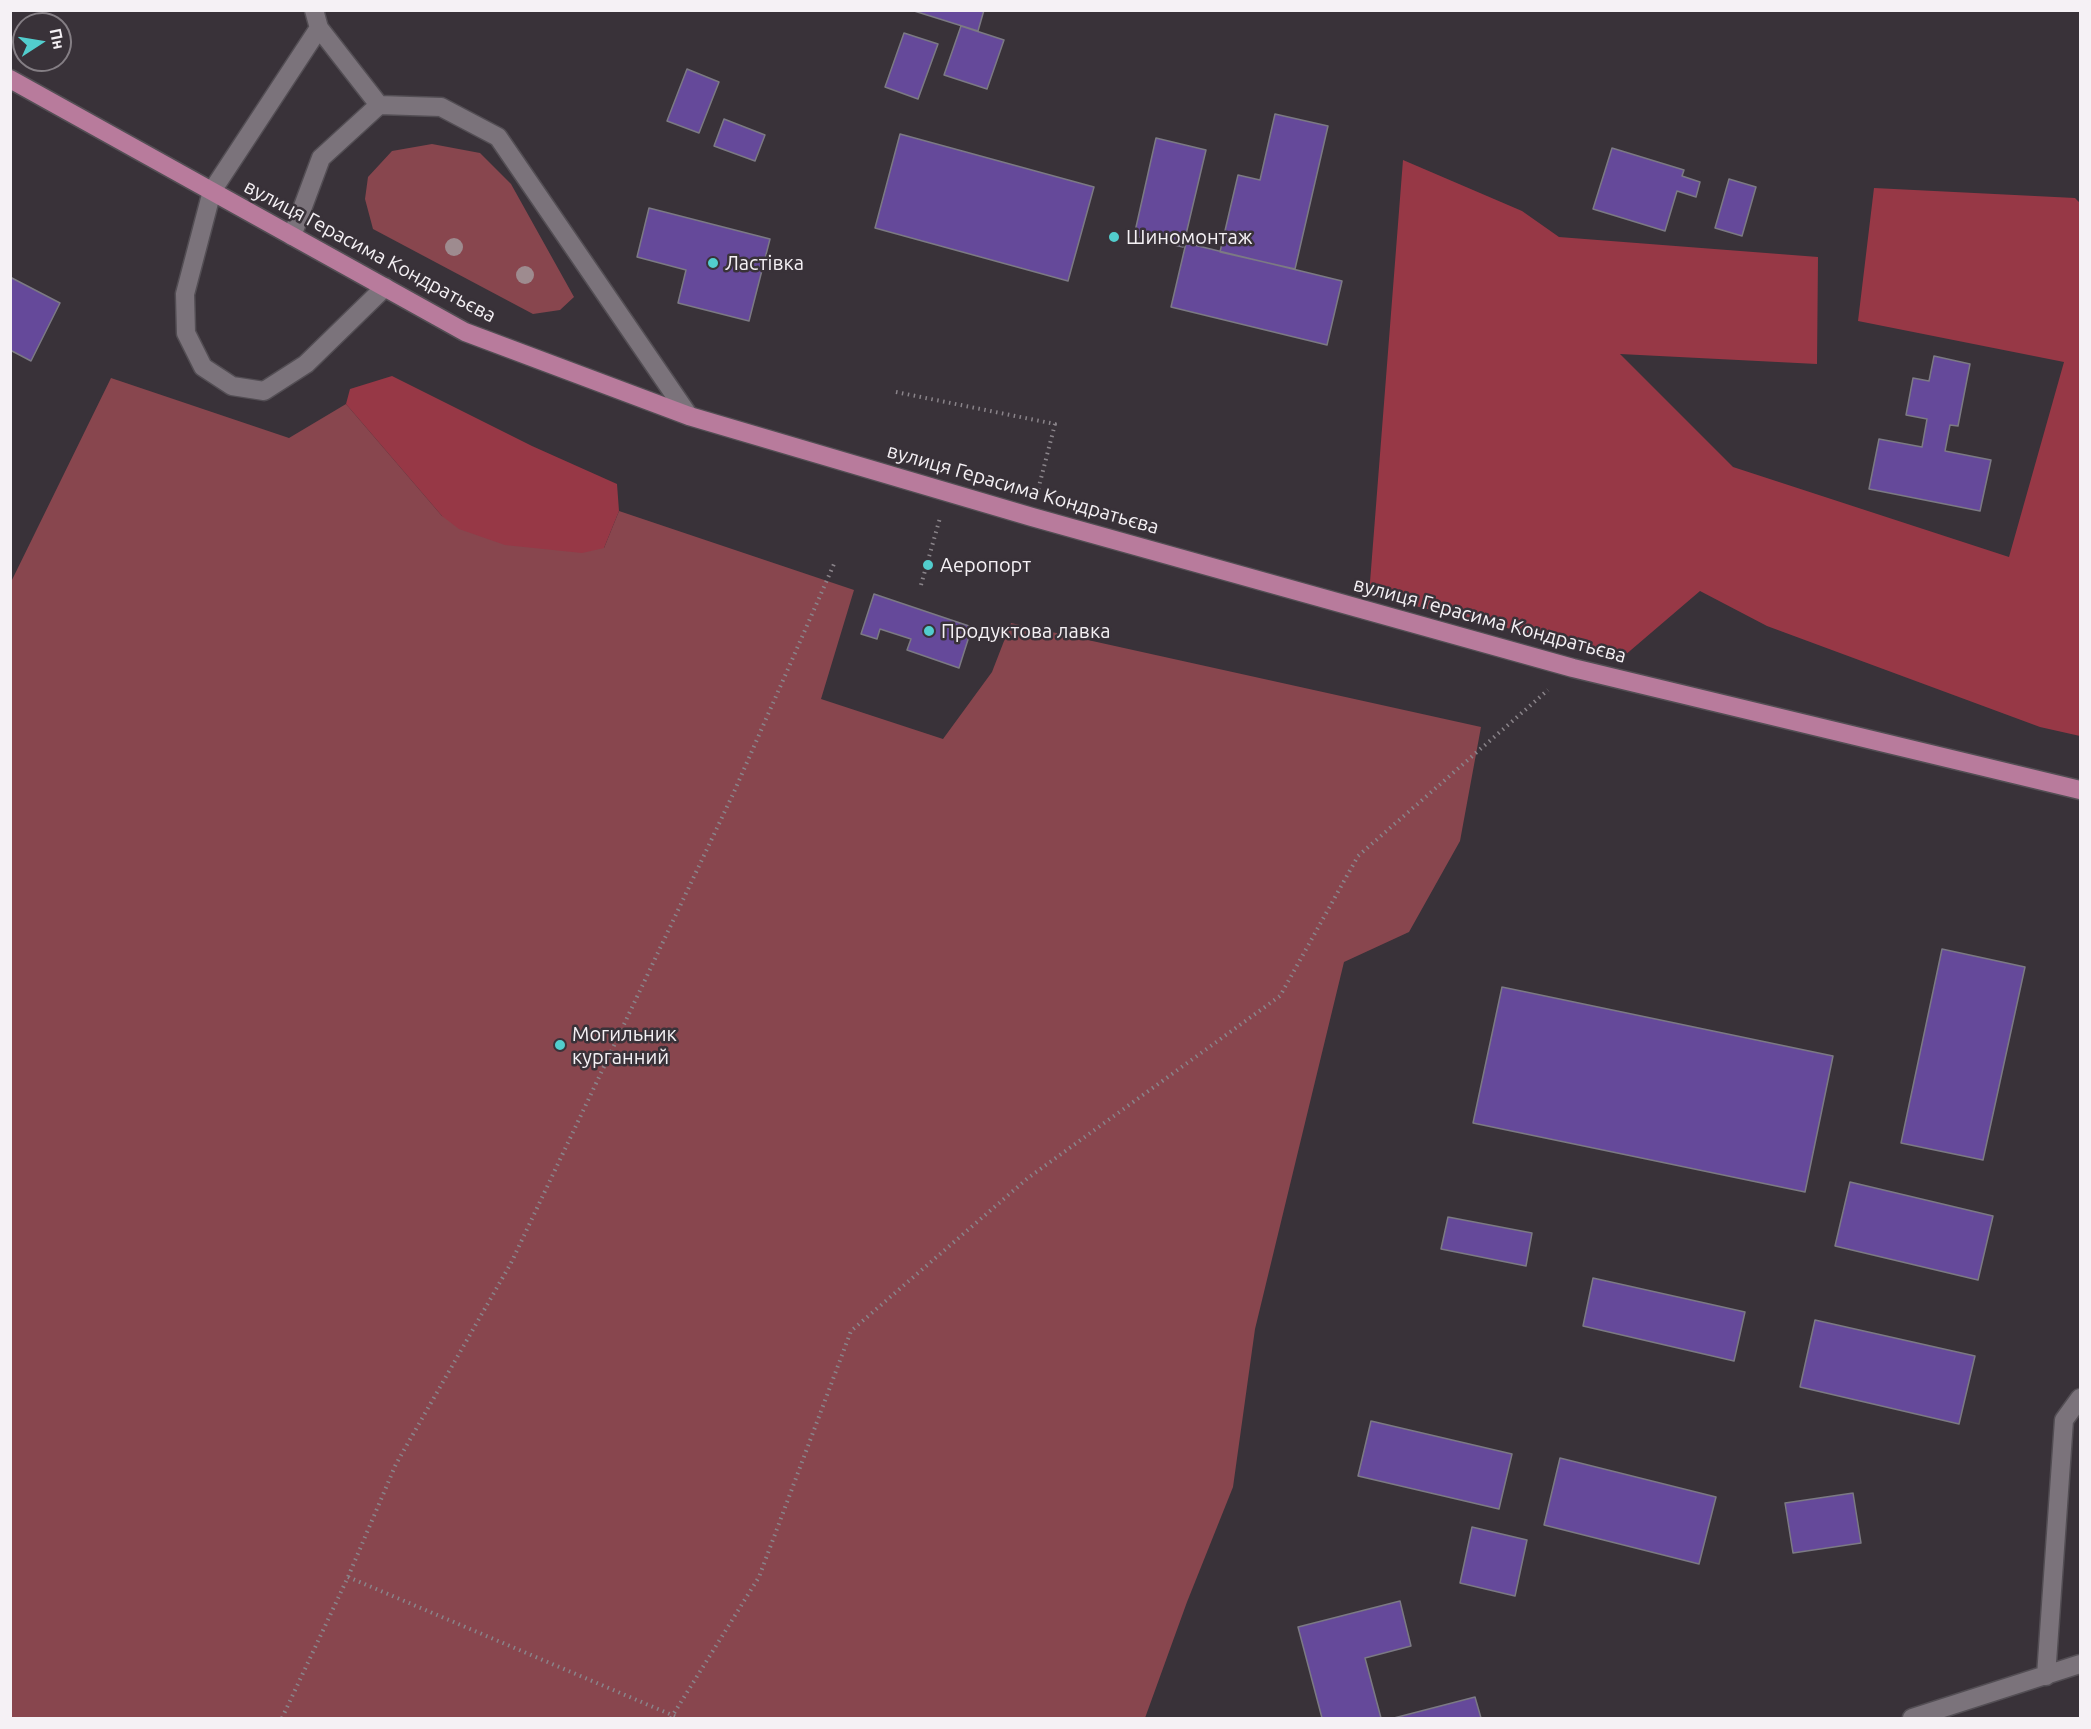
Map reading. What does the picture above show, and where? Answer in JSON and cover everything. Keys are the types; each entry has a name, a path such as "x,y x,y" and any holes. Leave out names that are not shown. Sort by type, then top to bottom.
{"main road":[{"name":"вулиця Герасима Кондратьєва","path":"10,79 465,332 689,416 1032,517 1573,668 2080,790"}],"street":[{"path":"379,105 317,19 212,192 185,294 186,333 202,367 232,386 264,391 306,364 385,287"},
{"path":"292,236 321,158 379,105 441,107 498,137 689,416"},
{"path":"2046,1676 2064,1420 2080,1398"},
{"path":"1912,1719 2080,1664"}],"path":[{"path":"896,392 1055,424 1032,517"},
{"path":"921,585 947,491"},
{"path":"282,1719 348,1577 396,1464 511,1263 734,792 834,564"},
{"path":"671,1717 759,1577 851,1331 1028,1178 1280,996 1358,856 1573,668"},
{"path":"348,1577 679,1719"}],"shaded area":[{"path":"432,144 480,153 511,184 574,297 560,310 533,314 373,229 365,199 368,177 392,151"},
{"path":"1403,160 1522,211 1559,237 1818,257 1817,364 1620,354 1733,467 2009,557 2064,362 1858,321 1874,188 2075,198 2080,203 2080,736 2040,727 1767,626 1700,591 1624,656 1369,595"},
{"path":"392,376 532,446 617,484 619,511 604,548 582,553 505,545 459,529 442,516 346,404 350,389"},
{"path":"111,378 289,438 346,404 442,516 604,548 619,511 854,590 821,699 943,739 992,672 1011,623 1481,727 1460,841 1409,932 1344,962 1255,1329 1233,1487 1187,1602 1145,1718 11,1718 10,584"}],"building":[{"path":"911,10 984,10 978,31"},
{"path":"961,26 1004,40 987,89 944,75"},
{"path":"904,33 938,44 918,99 885,87"},
{"path":"687,69 719,82 699,133 667,121"},
{"path":"1275,114 1328,126 1295,269 1220,252 1238,175 1260,180"},
{"path":"724,119 765,135 755,161 714,146"},
{"path":"900,134 1094,187 1068,281 875,228"},
{"path":"1156,138 1206,150 1183,247 1134,236"},
{"path":"1612,148 1684,170 1682,176 1700,182 1696,197 1677,191 1665,231 1593,209"},
{"path":"1729,179 1756,187 1742,236 1715,228"},
{"name":"Ластівка","path":"649,208 770,239 749,321 678,303 686,270 637,257"},
{"path":"1186,243 1342,281 1327,345 1171,307"},
{"path":"10,277 60,303 31,361 10,350"},
{"path":"1934,356 1970,364 1958,426 1950,425 1945,451 1991,460 1980,511 1869,489 1879,439 1922,447 1927,419 1906,415 1913,378 1929,381"},
{"name":"Продуктова лавка","path":"874,594 972,627 959,668 907,650 911,639 880,629 877,639 861,634"},
{"path":"1942,949 2025,967 1983,1160 1901,1143"},
{"path":"1502,987 1833,1056 1805,1192 1473,1123"},
{"path":"1850,1182 1993,1216 1978,1280 1835,1246"},
{"path":"1448,1217 1532,1233 1526,1266 1441,1249"},
{"path":"1593,1278 1745,1312 1734,1361 1583,1326"},
{"path":"1815,1320 1975,1356 1959,1424 1800,1387"},
{"path":"1371,1421 1512,1454 1499,1509 1358,1476"},
{"path":"1560,1458 1716,1497 1699,1564 1544,1525"},
{"path":"1853,1493 1861,1543 1793,1553 1785,1503"},
{"path":"1472,1527 1527,1540 1515,1596 1460,1583"},
{"path":"1400,1601 1411,1646 1365,1658 1381,1718 1322,1718 1298,1627"},
{"path":"1475,1697 1481,1718 1394,1718"}],"place":[{"name":"Шиномонтаж","path":"1114,237"},
{"name":"Ластівка","path":"713,263"},
{"name":"Аеропорт","path":"928,565"},
{"name":"Продуктова лавка","path":"929,631"},
{"name":"Могильник курганний","path":"560,1045"}]}
